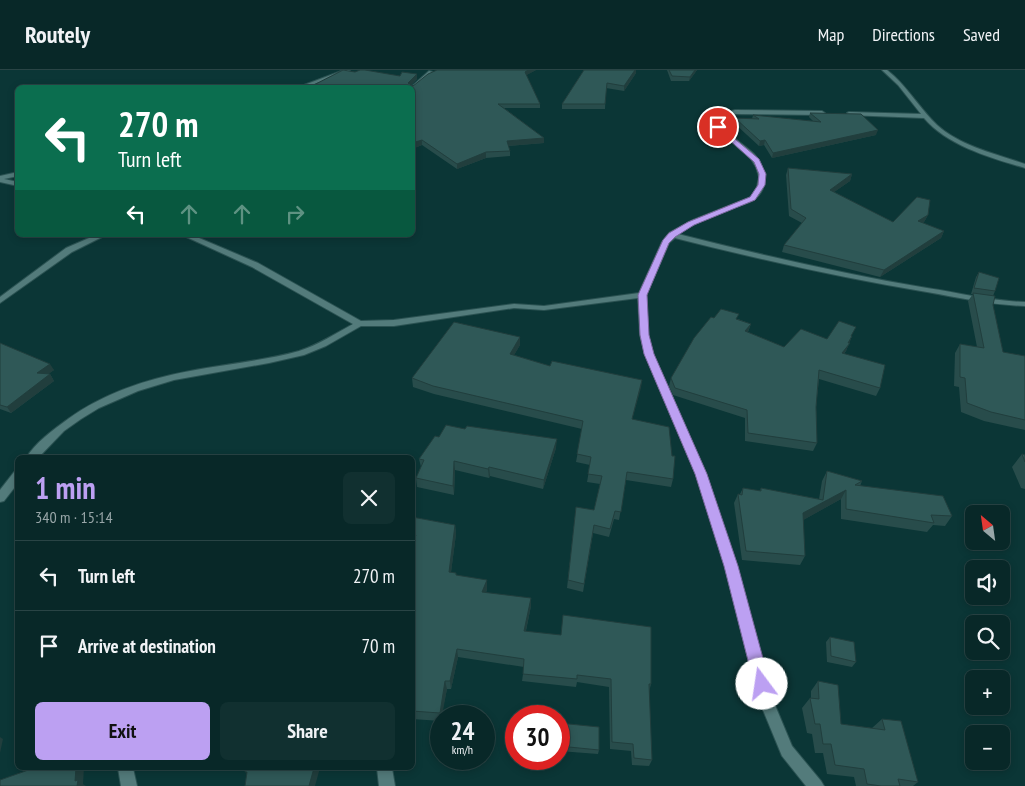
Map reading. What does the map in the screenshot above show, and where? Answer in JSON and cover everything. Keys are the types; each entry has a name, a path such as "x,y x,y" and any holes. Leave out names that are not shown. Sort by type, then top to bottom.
{"street":[{"path":"306,85 348,70"},
{"path":"884,70 895,77 907,90 937,128 970,146 1025,166"},
{"path":"415,85 431,72"},
{"path":"816,786 787,751 765,698 731,566 701,474 649,354 644,335 642,295 666,242 672,235 691,223 753,198 761,185 762,174 757,161 718,127 716,120 718,116 736,112 829,113"},
{"path":"838,114 927,116"},
{"path":"0,179 15,175"},
{"path":"0,179 15,183"},
{"path":"672,235 755,256 891,285 965,296 1000,304 1025,304"},
{"path":"0,301 62,255 98,237"},
{"path":"191,237 254,265 358,324"},
{"path":"34,455 52,433 125,392 174,377 246,366 303,352 358,324 394,323 514,306 544,308 642,295"},
{"path":"0,498 15,479"},
{"path":"126,770 128,786"},
{"path":"385,770 387,786"}],"building":[{"path":"343,70 355,72 365,70 400,76 402,72 417,74 408,83 411,85 314,85"},
{"path":"437,70 528,70 525,72 540,104 498,104 544,138 507,141 510,151 486,152 457,164 422,140 415,142 414,85 428,74"},
{"path":"584,70 635,70 624,86 607,83 605,104 562,104"},
{"path":"669,70 695,70 690,77 672,76"},
{"path":"810,113 861,114 878,130 773,153 765,140 760,141 735,118 759,119 753,115 821,122"},
{"path":"788,168 852,174 830,190 893,222 917,197 930,200 928,215 918,221 944,231 884,270 784,245 806,218 791,209"},
{"path":"979,272 999,278 995,291 974,288"},
{"path":"973,293 995,296 993,305 1003,352 1025,356 1025,420 991,412 967,403 965,378 960,377 960,344 984,348"},
{"path":"721,309 739,314 736,319 751,324 745,331 784,347 801,329 827,339 839,321 856,327 848,343 850,343 842,353 885,365 880,388 819,370 816,407 817,443 748,433 747,410 675,388 671,378 694,338 711,317 714,318"},
{"path":"454,322 520,337 510,354 550,366 552,361 642,380 632,419 669,427 672,456 675,456 673,479 627,472 621,512 615,511 610,529 594,525 584,584 568,580 576,507 594,510 602,476 588,474 591,457 577,454 583,421 433,386 412,378"},
{"path":"0,343 50,364 37,373 50,374 7,407 0,405"},
{"path":"446,425 465,429 467,426 557,439 544,480 454,461 453,486 416,478 424,460 419,459 435,436 439,437"},
{"path":"827,471 862,481 855,485 943,496 952,516 931,515 934,523 846,509 846,490 803,513 805,556 746,551 738,494 742,495 743,488 761,491 761,488 823,500"},
{"path":"415,518 455,525 449,572 487,580 482,592 531,598 524,631 561,635 563,615 651,627 651,684 649,684 652,760 634,758 633,744 612,742 611,679 577,675 577,679 523,674 524,659 457,649 450,681 445,681 441,705 430,705 430,712 415,711"},
{"path":"830,637 854,642 856,662 831,656"},
{"path":"818,681 838,685 841,724 885,730 882,719 901,721 918,782 898,779 900,786 867,784 864,769 835,765 831,744 823,744 820,724 815,724 810,698 819,699"},
{"path":"570,724 599,727 599,750 570,747"},
{"path":"28,770 76,770 75,781 78,780 77,786 0,786 0,780"},
{"path":"246,770 313,770 309,786 245,786 247,772 245,772"}],"route":[{"path":"718,127 757,161 762,174 761,185 753,198 691,223 672,235 666,242 642,295 644,335 649,354 701,474 731,566 762,684"}]}
